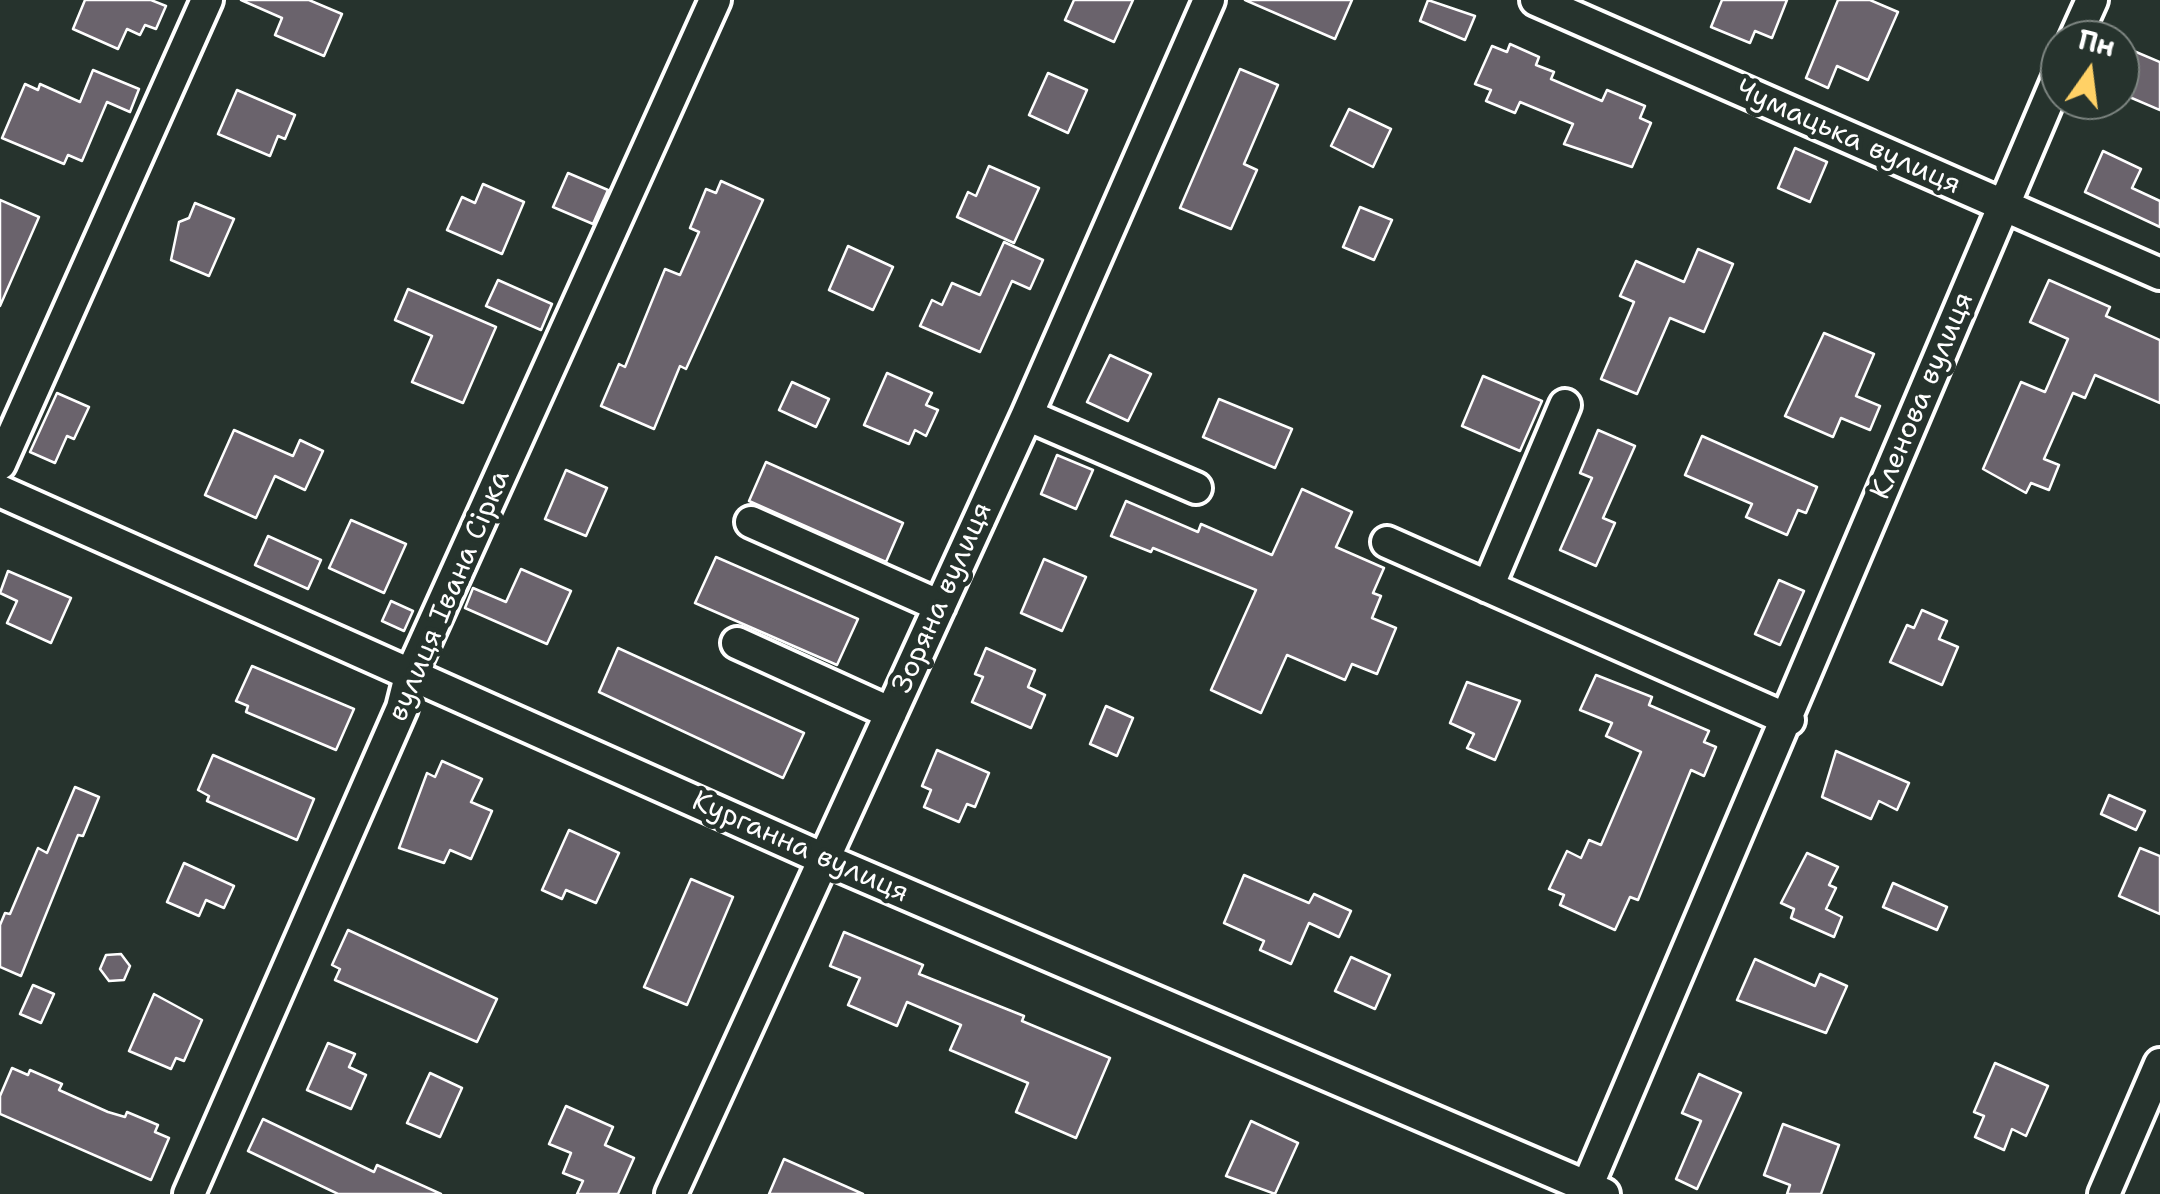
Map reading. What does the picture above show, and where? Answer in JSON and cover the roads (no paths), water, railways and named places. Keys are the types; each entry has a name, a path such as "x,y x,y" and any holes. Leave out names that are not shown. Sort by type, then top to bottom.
{"street":[{"path":"0,464 207,0"},
{"name":"вулиця Івана Сірка","path":"189,1194 395,724 410,676 715,0"},
{"name":"Зоряна вулиця","path":"671,1194 1027,415 1209,0"},
{"name":"Чумацька вулиця","path":"1536,0 2160,274"},
{"name":"Кленова вулиця","path":"1592,1191 2040,119"},
{"path":"1488,587 1565,405"},
{"path":"1027,415 1196,488"},
{"name":"Курганна вулиця","path":"0,491 824,859 1592,1191"},
{"path":"751,522 940,606"},
{"path":"1387,542 1789,720"},
{"path":"737,643 891,713"},
{"path":"2104,1194 2160,1064"}]}
